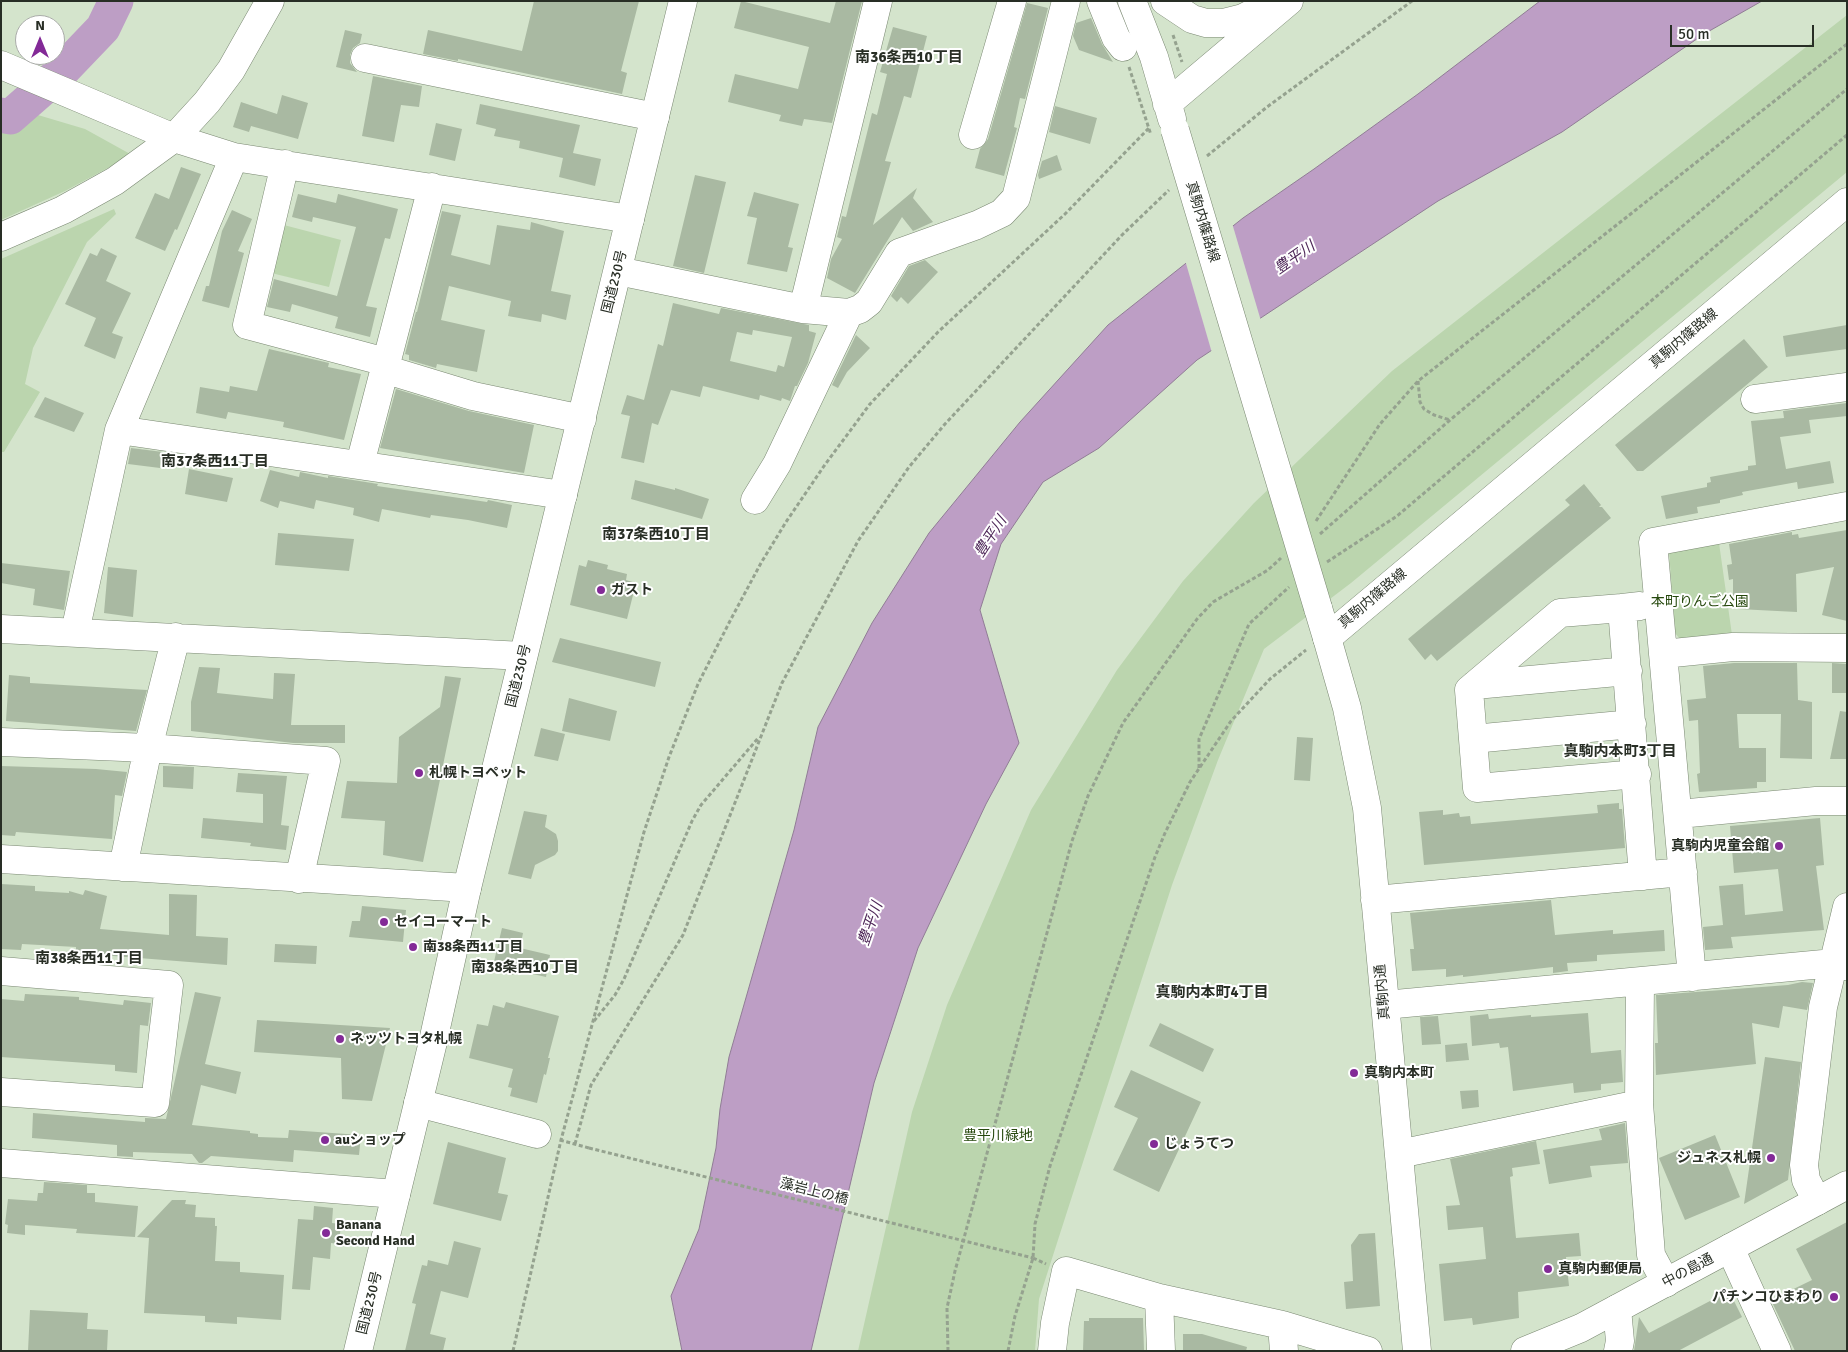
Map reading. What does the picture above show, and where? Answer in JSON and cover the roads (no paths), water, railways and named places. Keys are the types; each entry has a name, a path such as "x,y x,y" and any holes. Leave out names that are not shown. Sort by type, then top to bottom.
{"main road":[{"path":"1,237 63,210 94,193 134,169 174,138 207,102 231,70 270,1"},
{"name":"国道230号","path":"358,1351 418,1103 467,888 683,1"},
{"path":"803,309 878,1"},
{"path":"973,135 1012,1"},
{"path":"618,271 803,309 849,314 860,309 869,302 899,253 977,225 1002,213 1016,198 1066,1"},
{"path":"1101,1 1116,38 1123,47"},
{"name":"真駒内篠路線","path":"1132,1 1151,48 1167,104 1159,133 1327,638 1847,202"},
{"path":"1165,1 1192,19 1206,23 1223,23 1243,18 1277,1"},
{"path":"1167,104 1289,1"},
{"path":"366,58 655,117"},
{"path":"3,65 174,138 234,157 630,219"},
{"path":"76,632 119,430 234,157"},
{"path":"285,164 247,325 385,365 473,396 582,419"},
{"path":"360,464 432,187"},
{"path":"755,500 777,464 849,314"},
{"path":"1755,399 1847,387"},
{"path":"119,430 563,495"},
{"path":"1692,977 1682,872 1679,814 1653,542 1847,506"},
{"path":"1637,774 1477,788 1469,690 1560,613 1659,605"},
{"path":"1622,608 1644,876"},
{"path":"1,629 176,636 523,656"},
{"path":"123,867 148,748 176,636"},
{"name":"真駒内通","path":"1327,638 1357,748 1367,808 1374,900 1418,1351"},
{"path":"1663,654 1733,647 1847,648"},
{"path":"1475,685 1628,671"},
{"path":"1473,739 1632,724"},
{"path":"1,742 148,748 326,761 299,879"},
{"path":"1679,814 1816,801 1847,801"},
{"path":"1,859 467,888"},
{"path":"1374,900 1682,872"},
{"path":"1817,1201 1806,1180 1804,1165 1823,1006 1840,964 1847,907"},
{"path":"1385,1005 1840,964"},
{"path":"1,971 170,985 156,1103 1,1092"},
{"path":"1640,982 1639,1104 1651,1255 1666,1283"},
{"path":"418,1103 537,1134"},
{"path":"1399,1154 1639,1104"},
{"path":"1,1162 396,1194"},
{"name":"中の島通","path":"1526,1351 1567,1334 1617,1309 1847,1185"},
{"path":"1730,1248 1777,1351"},
{"path":"1052,1351 1055,1323 1066,1271 1159,1298 1283,1338 1368,1351"},
{"path":"1159,1298 1161,1351"},
{"path":"1617,1309 1620,1341 1618,1351"}],"water":[{"name":"豊平川","path":"1540,1 1762,1 1704,34 1562,132 1438,201 1197,360 1099,448 1043,482 1001,544 980,610 1019,743 986,804 918,948 874,1083 811,1351 682,1351 671,1296 699,1229 716,1148 720,1109 729,1057 794,830 818,727 872,623 929,533 1020,422 1108,325 1243,218 1418,94"}],"waterway":[{"path":"1,115 10,117 58,75 103,28 116,1"}],"place":[{"name":"ガスト","path":"601,590"},
{"name":"札幌トヨペット","path":"419,773"},
{"name":"真駒内児童会館","path":"1779,846"},
{"name":"セイコーマート","path":"384,922"},
{"name":"南38条西11丁目","path":"413,947"},
{"name":"ネッツトヨタ札幌","path":"340,1039"},
{"name":"真駒内本町","path":"1354,1073"},
{"name":"auショップ","path":"325,1140"},
{"name":"じょうてつ","path":"1154,1144"},
{"name":"ジュネス札幌","path":"1771,1158"},
{"name":"Banana Second Hand","path":"326,1233"},
{"name":"真駒内郵便局","path":"1548,1269"},
{"name":"パチンコひまわり","path":"1834,1297"}],"district":[{"name":"南36条西10丁目","path":"909,58"},
{"name":"南37条西11丁目","path":"215,462"},
{"name":"南37条西10丁目","path":"656,535"},
{"name":"真駒内本町3丁目","path":"1620,752"},
{"name":"南38条西11丁目","path":"89,959"},
{"name":"南38条西10丁目","path":"525,968"},
{"name":"真駒内本町4丁目","path":"1212,993"}],"park label":[{"name":"本町りんご公園","path":"1700,602"},
{"name":"豊平川緑地","path":"998,1136"}]}
